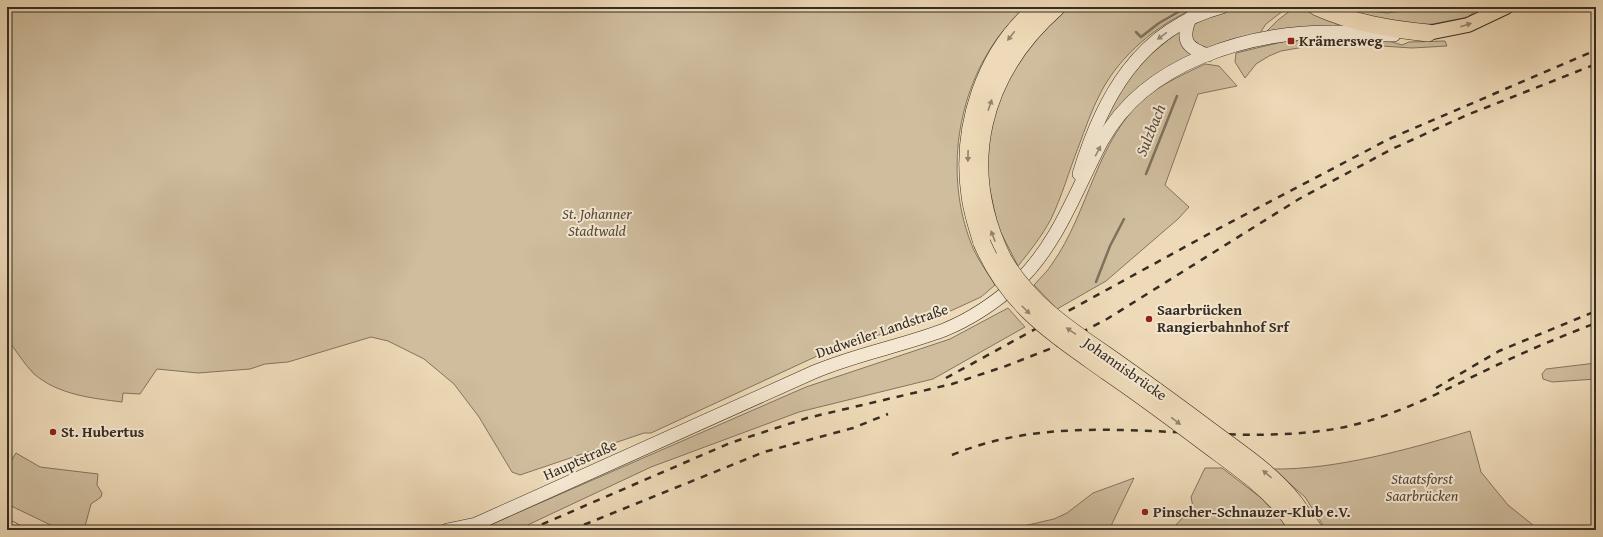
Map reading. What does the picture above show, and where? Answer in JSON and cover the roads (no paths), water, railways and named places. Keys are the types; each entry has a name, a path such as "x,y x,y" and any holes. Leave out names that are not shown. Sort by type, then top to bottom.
{"highway":[{"name":"Johannisbrücke","path":"1038,7 1020,25 997,57 986,76 973,113 968,150 967,173 973,213 988,258 1008,289 1041,325 1131,388 1290,507"},
{"name":"Johannisbrücke","path":"1057,7 1040,22 1017,51 1000,80 988,109 983,128 980,184 985,212 992,233 1007,266 1031,298 1049,315 1138,378 1269,476 1290,507"},
{"path":"1317,7 1336,15 1382,28 1428,33"},
{"path":"1290,507 1299,530"},
{"path":"1290,507 1314,530"}],"main road":[{"name":"Dudweiler Landstraße","path":"1073,198 1083,160 1093,133 1107,103 1122,77 1142,53 1157,40 1190,18 1222,7"},
{"name":"Dudweiler Landstraße","path":"700,422 752,398 838,362 944,330 979,312 1014,285 1051,242 1073,198 1083,184 1092,162 1113,124 1132,100 1170,73 1208,55 1248,42 1298,34 1337,32 1409,36 1468,25 1506,7"},
{"path":"1190,18 1185,30 1185,41 1192,48 1208,55"},
{"name":"Hauptstraße","path":"447,530 469,528 700,422"},
{"path":"7,526 15,530"}],"waterway":[{"path":"1136,32 1141,37 1159,23 1187,7"},
{"name":"Sulzbach","path":"1146,174 1177,96"},
{"name":"Sulzbach","path":"1096,282 1110,246 1124,219"}],"railway":[{"path":"946,378 1214,231 1389,139 1596,50"},
{"path":"529,530 730,443 807,418 952,384 1006,366 1052,348 1107,319 1299,199 1392,149 1467,115 1596,64"},
{"path":"1436,388 1499,351 1596,311"},
{"path":"952,455 997,440 1044,433 1091,430 1138,430 1233,434 1281,434 1328,430 1351,426 1415,404 1521,354 1596,323"},
{"path":"571,530 764,452 853,428 888,414"}],"place":[{"name":"Krämersweg","path":"1291,41"},
{"name":"Saarbrücken Rangierbahnhof Srf","path":"1149,319"},
{"name":"St. Hubertus","path":"53,432"},
{"name":"Pinscher-Schnauzer-Klub e.V.","path":"1145,512"}],"park label":[{"name":"St. Johanner Stadtwald","path":"597,222"},
{"name":"Staatsforst Saarbrücken","path":"1422,488"}]}
